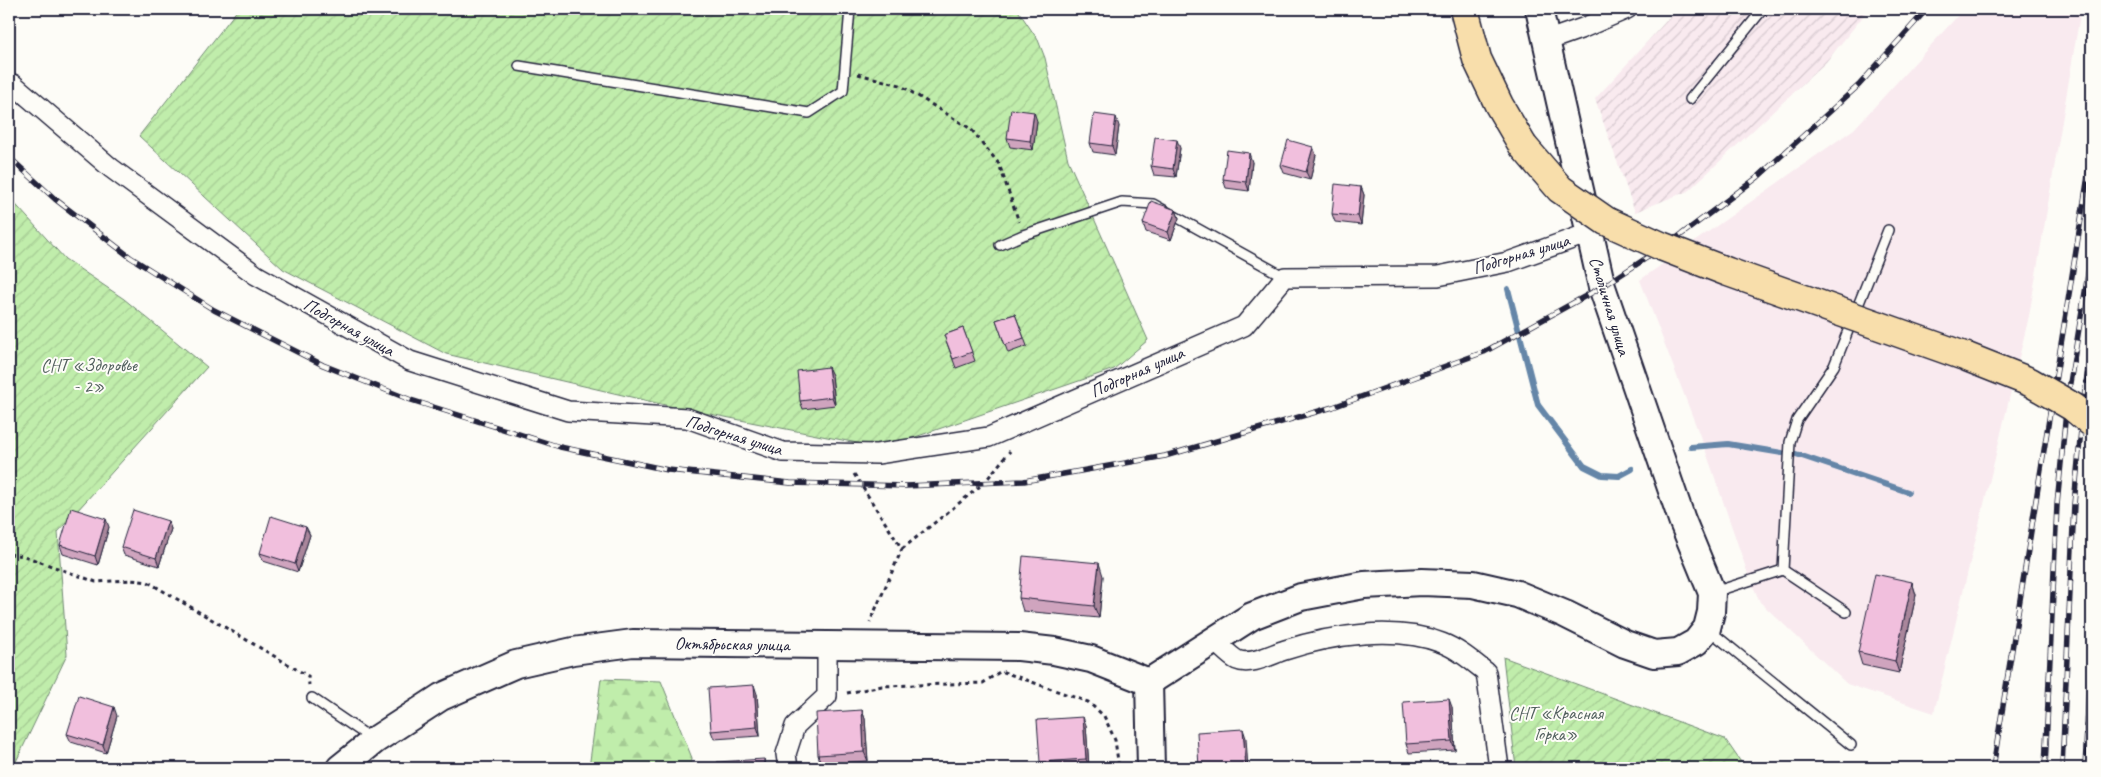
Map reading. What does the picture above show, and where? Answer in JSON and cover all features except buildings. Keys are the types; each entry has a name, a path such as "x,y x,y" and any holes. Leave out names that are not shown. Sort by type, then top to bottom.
{"main road":[{"path":"1464,9 1477,59 1499,105 1523,146 1560,189 1606,220 1661,246 1728,272 1967,357 2030,382 2073,407 2092,423"}],"street":[{"name":"Столичная улица","path":"1539,9 1602,287 1632,379 1682,520 1712,593"},
{"path":"1546,41 1583,28 1627,9"},
{"name":"Подгорная улица","path":"13,84 111,168 256,275 410,361 568,411 686,418 783,452 876,454 989,437 1244,326 1285,277 1438,276 1508,262 1589,234"},
{"path":"1151,768 1150,682 1252,616 1301,597 1364,585 1422,582 1473,584 1517,594 1565,614 1625,644 1654,654 1678,652 1696,642 1707,628 1711,612 1712,593"},
{"path":"1214,640 1238,660 1252,660 1321,640 1365,634 1410,634 1442,643 1464,655 1486,672 1498,768"},
{"name":"Октябрьская улица","path":"340,768 374,740 441,697 516,664 573,650 633,643 1019,647 1054,651 1091,659 1150,682"},
{"path":"788,768 786,754 794,726 828,696 827,645"}],"lane":[{"path":"519,66 809,113 843,91 850,9"},
{"path":"1690,99 1763,9"},
{"path":"1000,245 1023,234 1122,202 1153,204 1285,277"},
{"path":"1783,570 1790,442 1797,420 1834,366 1888,230"},
{"path":"1712,593 1783,570"},
{"path":"1783,570 1846,612"},
{"path":"1707,628 1851,745"},
{"path":"312,698 374,740"}],"path":[{"path":"845,70 900,85 971,129 999,164 1023,234"},
{"path":"860,646 902,549 984,482 1015,445"},
{"path":"844,453 860,485 902,549"},
{"path":"9,554 24,556 96,582 131,580 148,582 308,676 312,698"},
{"path":"828,696 882,686 983,683 1001,671 1088,702 1104,716 1116,740 1120,768"}],"shaded area":[{"path":"1677,9 1869,9 1826,62 1688,191 1635,212 1595,99"},
{"path":"1964,9 2081,9 2029,316 1934,713 1847,684 1760,602 1749,577 1705,449 1640,280 1854,129"}],"green space":[{"path":"238,9 1017,9 1038,40 1045,58 1068,160 1148,340 1114,369 883,448 674,407 446,354 283,269 139,136"},
{"name":"СНТ «Здоровье - 2»","path":"9,197 65,259 124,299 207,367 58,532 67,655 13,768 9,768"},
{"name":"СНТ «Красная Горка»","path":"1503,657 1725,739 1745,768 1516,768"},
{"path":"601,679 661,681 692,758 691,768 589,768"}],"waterway":[{"path":"1508,289 1538,405 1584,466 1602,475 1619,476 1632,469"},
{"path":"1691,447 1728,444 1782,453"},
{"path":"1796,454 1908,492"}],"railway":[{"path":"9,157 55,199 130,257 214,310 323,365 411,400 560,447 668,470 790,483 906,486 1024,481 1165,456 1333,407 1484,352 1602,287 1674,240 1758,177 1859,85 1927,9"},
{"path":"1993,768 2092,151"},
{"path":"2045,768 2057,505 2067,401 2092,250"},
{"path":"2062,768 2074,504 2084,398 2092,340"},
{"path":"2085,768 2092,627"}]}
